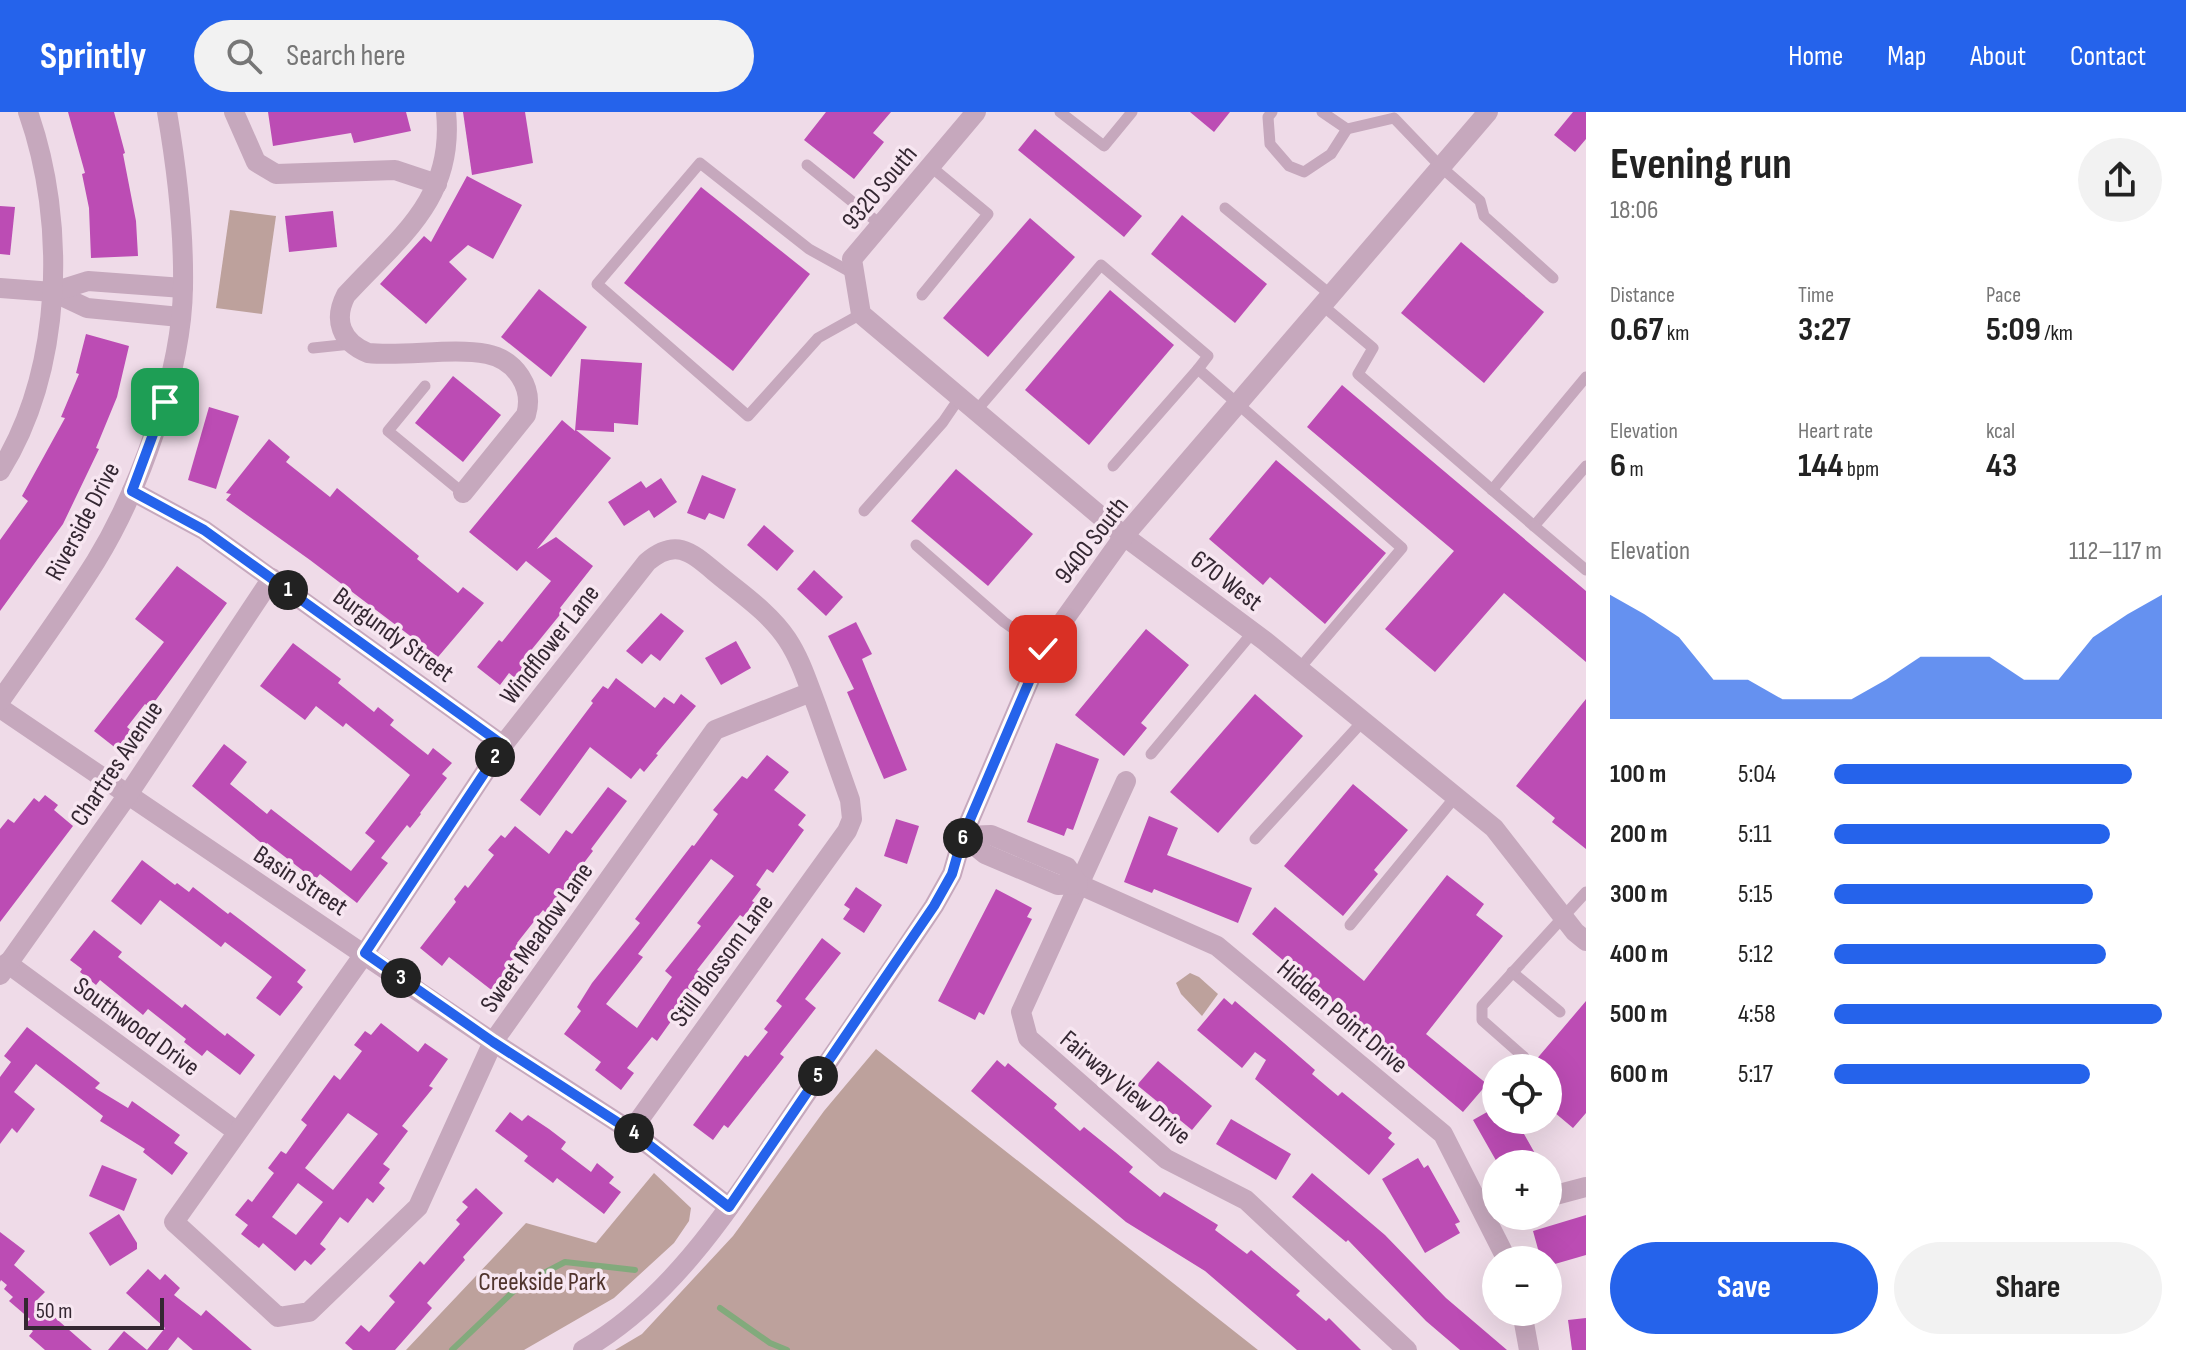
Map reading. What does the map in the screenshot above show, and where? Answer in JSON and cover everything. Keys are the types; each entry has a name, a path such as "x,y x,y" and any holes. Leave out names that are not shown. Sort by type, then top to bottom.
{"street":[{"path":"0,471 29,405 42,363 53,292 52,238 46,184 28,112"},
{"name":"Riverside Drive","path":"0,701 96,560 132,491 165,402 183,288 179,181 167,112"},
{"path":"234,112 256,162 276,174 395,170 437,184"},
{"path":"446,112 445,147 437,184 425,210 346,295 338,319 342,332 351,344 368,353 491,354 523,379 528,391 526,415 463,493"},
{"name":"9320 South","path":"853,266 881,225 976,112"},
{"name":"9400 South","path":"583,1350 610,1335 662,1290 729,1207 934,906 952,874 963,836 1043,649 1124,536 1488,112"},
{"path":"853,266 861,314"},
{"path":"53,292 88,281 183,288"},
{"path":"0,288 53,292 87,308 180,317"},
{"name":"670 West","path":"861,314 1124,536 1253,632 1494,828 1564,918 1586,941"},
{"name":"Burgundy Street","path":"132,491 204,530 503,745"},
{"name":"Windflower Lane","path":"174,1222 365,953 503,745 647,562 660,551 674,548 688,551 700,559 770,618 787,638 799,659 850,800 852,819"},
{"name":"Chartres Avenue","path":"3,969 127,796 272,578"},
{"name":"Sweet Meadow Lane","path":"174,1222 278,1317 309,1312 418,1207 493,1042 715,730 811,692"},
{"name":"Basin Street","path":"0,708 493,1042 631,1131 729,1207"},
{"name":"Fairway View Drive","path":"1126,781 1021,1012 1028,1038 1166,1159 1246,1200 1407,1350"},
{"name":"Still Blossom Lane","path":"631,1131 847,831 852,819"},
{"name":"Hidden Point Drive","path":"963,836 985,854 1058,885 1078,884 1217,946 1443,1134 1482,1200"},
{"name":"Southwood Drive","path":"3,969 236,1131"},
{"path":"1562,1193 1586,1187"},
{"path":"1525,1326 1529,1350"}],"lane":[{"path":"1060,112 1104,146 1132,112"},
{"path":"1272,112 1268,117 1270,144 1289,166 1304,172 1331,154 1347,129 1396,114 1441,167 1480,201 1484,216 1553,278"},
{"path":"1322,112 1347,129"},
{"path":"853,266 809,249 700,163 597,284 748,416 818,338 861,314"},
{"path":"807,165 881,225"},
{"path":"922,295 988,214 930,166"},
{"path":"1225,208 1327,300 1373,348 1358,374 1586,570"},
{"path":"864,511 943,422 968,404 1101,265 1208,356 1113,466"},
{"path":"313,348 351,344"},
{"path":"1198,369 1402,548 1299,669"},
{"path":"1492,490 1586,377"},
{"path":"425,386 388,431 463,493"},
{"path":"1534,526 1586,466"},
{"path":"916,545 1004,622 1043,649"},
{"path":"1151,754 1253,632"},
{"path":"1255,839 1363,721"},
{"path":"1350,925 1456,796"},
{"path":"1521,1054 1482,1020 1482,1006 1586,892"},
{"path":"1512,972 1560,1012"}],"green space":[{"path":"230,210 276,216 262,314 216,308"},
{"path":"1190,973 1218,994 1202,1016 1181,994 1176,983"},
{"path":"876,1049 1258,1350 615,1350 642,1334 733,1236 824,1111"},
{"name":"Creekside Park","path":"654,1173 691,1208 689,1221 674,1243 614,1298 524,1350 406,1350 526,1223 596,1243"}],"building":[{"path":"68,112 114,112 125,153 138,256 91,258 89,208 82,174 85,173"},
{"path":"268,112 406,112 411,131 354,143 351,133 273,146"},
{"path":"463,112 525,112 533,163 472,175"},
{"path":"826,112 891,112 873,133 884,142 854,179 804,140"},
{"path":"1190,112 1230,112 1214,132"},
{"path":"1573,112 1586,112 1586,139 1575,152 1554,135"},
{"path":"1035,129 1142,216 1124,237 1018,150"},
{"path":"467,176 522,205 493,259 468,245 449,262 467,279 426,324 380,284 424,236 431,242"},
{"path":"701,187 810,274 733,371 624,283"},
{"path":"0,206 15,207 10,255 0,254"},
{"path":"333,211 337,247 289,252 285,216"},
{"path":"1182,215 1267,284 1235,323 1151,254"},
{"path":"1030,218 1075,257 988,357 943,318"},
{"path":"1461,242 1544,312 1484,383 1401,313"},
{"path":"539,289 587,327 551,377 501,337"},
{"path":"1110,290 1174,345 1089,445 1025,390"},
{"path":"86,334 129,346 117,397 96,448 99,449 63,524 0,611 0,540 28,501 22,496 65,418 61,417 79,374 76,373"},
{"path":"581,359 642,363 638,425 614,423 614,432 576,430 611,458 537,549 556,537 593,566 560,608 563,611 524,659 527,662 515,678 509,673 500,685 477,667 499,640 502,642 551,581 526,561 517,571 469,532 562,420 575,431"},
{"path":"453,376 501,415 463,462 415,423"},
{"path":"1342,385 1586,591 1586,662 1504,593 1435,672 1385,629 1454,551 1307,427"},
{"path":"209,407 239,416 216,489 188,480"},
{"path":"269,439 290,457 286,462 330,497 337,488 458,593 463,587 484,603 438,657 226,500 231,494 226,493"},
{"path":"1276,460 1386,553 1325,624 1270,577 1263,585 1209,539"},
{"path":"956,469 1033,534 988,586 911,521"},
{"path":"702,475 736,489 724,519 709,513 705,520 687,513"},
{"path":"661,478 677,502 654,518 649,510 624,526 608,502 641,481 646,488"},
{"path":"764,525 794,551 777,571 747,545"},
{"path":"177,566 227,603 150,708 145,704 127,727 136,735 122,753 94,731 164,642 135,619"},
{"path":"814,570 843,597 826,616 797,589"},
{"path":"661,613 684,631 660,661 651,654 642,664 626,651"},
{"path":"856,622 872,654 862,659 907,770 884,779 847,692 854,689 828,636"},
{"path":"1146,629 1189,665 1141,723 1147,728 1124,756 1075,715"},
{"path":"736,641 751,668 721,685 705,658"},
{"path":"293,643 341,679 338,683 374,712 378,707 394,720 390,725 428,755 433,748 452,763 442,774 447,778 421,814 410,828 407,825 381,858 388,863 357,903 320,874 315,880 267,843 265,846 192,786 224,744 247,762 230,784 267,814 271,809 351,871 375,841 365,833 410,775 346,723 343,727 316,706 305,720 260,686"},
{"path":"616,678 655,708 664,697 674,704 681,694 696,706 644,772 640,768 631,779 590,747 540,816 520,800 593,703 591,701 603,686 608,689"},
{"path":"1255,694 1303,736 1218,833 1170,792"},
{"path":"1586,699 1586,849 1552,822 1555,818 1516,786"},
{"path":"1056,743 1099,759 1073,830 1067,828 1064,836 1027,822"},
{"path":"767,755 789,772 774,790 806,815 798,825 804,830 773,873 767,869 756,885 761,889 752,901 755,903 743,917 740,915 697,970 704,975 657,1041 652,1037 627,1068 634,1073 621,1090 595,1070 601,1062 564,1034 581,1011 577,1007 592,983 640,923 635,919 718,814 713,810 742,776 747,779","holes":["711,859 734,876 697,923 701,926 665,971 672,977 637,1028 606,1004 643,957 638,954"]},
{"path":"1353,784 1408,830 1374,870 1378,874 1343,916 1284,866"},
{"path":"608,787 627,801 559,899 547,914 543,910 517,943 522,947 513,959 518,962 494,992 449,957 442,966 420,948 456,902 454,899 465,885 468,888 494,855 488,850 501,835 505,838 515,826 549,854 566,830 572,834"},
{"path":"45,795 58,805 54,810 73,826 0,922 0,829 8,819 14,823 34,798 39,802"},
{"path":"1149,816 1178,828 1167,855 1252,888 1238,923 1154,889 1152,893 1124,882"},
{"path":"896,819 919,826 907,864 884,856"},
{"path":"142,860 175,885 177,883 189,892 193,887 306,970 297,982 303,987 280,1016 256,998 272,977 225,942 221,947 160,900 141,925 111,901"},
{"path":"1447,875 1484,904 1476,915 1503,936 1426,1034 1482,1080 1482,1090 1463,1112 1252,934 1275,907 1364,981"},
{"path":"856,887 882,905 864,933 843,919 850,909 844,905"},
{"path":"996,889 1032,908 1027,917 1032,919 984,1015 979,1012 975,1020 938,1001"},
{"path":"94,930 122,952 118,957 182,1008 185,1004 255,1055 240,1075 207,1050 202,1056 148,1009 143,1015 100,980 96,985 80,972 82,969 70,960"},
{"path":"822,938 841,953 805,999 816,1008 780,1054 784,1057 728,1128 724,1125 713,1140 693,1125 745,1055 748,1057 768,1032 764,1029 782,1006 776,1001"},
{"path":"1224,998 1232,1005 1235,1001 1284,1043 1315,1070 1312,1074 1338,1096 1342,1092 1392,1133 1388,1138 1395,1144 1369,1175 1255,1079 1266,1060 1255,1052 1242,1068 1197,1030"},
{"path":"1586,1001 1586,1113 1573,1128 1562,1119 1562,1054 1541,1054"},
{"path":"381,1023 418,1052 425,1043 448,1059 429,1086 433,1088 402,1126 408,1131 383,1164 390,1169 379,1183 385,1188 373,1203 367,1198 348,1223 340,1217 320,1244 326,1249 311,1265 305,1260 295,1271 263,1243 259,1248 241,1234 248,1225 235,1215 248,1199 252,1202 274,1173 268,1168 281,1151 286,1154 307,1125 301,1120 334,1075 340,1080 362,1051 354,1045 365,1031 371,1035","holes":["348,1113 378,1134 333,1190 305,1168","298,1183 323,1202 296,1235 272,1217"]},
{"path":"27,1027 100,1083 95,1088 128,1108 132,1101 180,1135 174,1143 188,1153 172,1175 143,1152 145,1149 100,1121 103,1116 36,1064 14,1092 35,1109 17,1133 12,1128 0,1144 0,1077 11,1062 4,1056"},
{"path":"997,1060 1005,1067 1008,1063 1057,1104 1054,1108 1080,1131 1084,1127 1133,1167 1129,1172 1160,1197 1164,1192 1218,1225 1215,1230 1247,1254 1251,1250 1300,1291 1296,1295 1326,1321 1329,1318 1361,1350 1297,1350 1205,1271 1126,1222 971,1091"},
{"path":"1158,1061 1212,1106 1192,1130 1137,1085"},
{"path":"510,1112 522,1121 528,1115 549,1129 566,1142 561,1149 591,1172 597,1163 614,1177 609,1183 621,1192 604,1214 557,1178 553,1183 524,1161 528,1156 495,1131"},
{"path":"1482,1115 1482,1134 1524,1134 1533,1150 1490,1150 1473,1120"},
{"path":"1231,1119 1291,1154 1276,1180 1216,1144"},
{"path":"1418,1158 1424,1168 1428,1165 1460,1222 1455,1224 1460,1233 1425,1253 1382,1179"},
{"path":"102,1165 137,1179 124,1211 89,1196"},
{"path":"1312,1173 1385,1235 1446,1298 1507,1350 1460,1350 1426,1321 1348,1240 1346,1242 1292,1197"},
{"path":"476,1188 503,1213 427,1303 432,1308 395,1350 353,1350 345,1343 361,1325 369,1332 395,1302 389,1296 420,1261 424,1265 460,1224 456,1220 468,1207 462,1202"},
{"path":"119,1214 137,1243 137,1249 110,1266 89,1233"},
{"path":"1586,1215 1586,1255 1562,1262 1562,1246 1537,1246 1533,1231 1562,1230 1562,1222"},
{"path":"0,1232 25,1251 14,1265 45,1292 36,1301 92,1350 45,1350 29,1336 33,1331 25,1325 30,1319 9,1301 13,1297 4,1289 7,1285 0,1282"},
{"path":"148,1269 160,1280 165,1274 180,1288 174,1295 201,1316 206,1310 252,1350 193,1350 178,1337 168,1350 147,1350 165,1328 126,1293"},
{"path":"1586,1318 1586,1350 1572,1350 1568,1320"},
{"path":"124,1331 147,1350 108,1350"}],"waterway":[{"path":"452,1350 519,1286 565,1262 635,1270"},
{"path":"720,1308 770,1343 787,1350"}],"route":[{"path":"165,402 132,491 204,530 503,745 365,953 493,1042 631,1131 729,1207 934,906 952,874 963,836 1043,649"}]}
